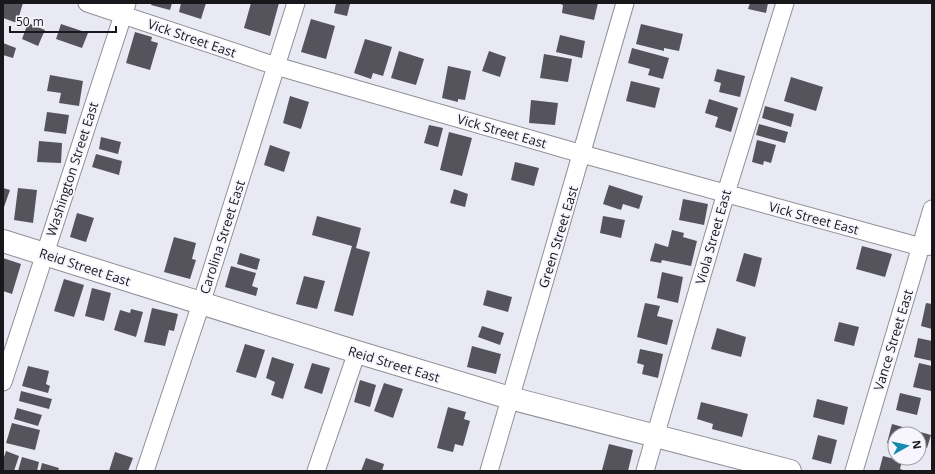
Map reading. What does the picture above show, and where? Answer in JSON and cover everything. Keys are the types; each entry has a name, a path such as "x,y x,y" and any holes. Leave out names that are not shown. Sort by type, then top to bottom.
{"street":[{"name":"Vick Street East","path":"87,3 125,9 276,66 726,194 926,246"},
{"name":"Carolina Street East","path":"145,471 296,3"},
{"name":"Green Street East","path":"489,471 582,154 624,3"},
{"name":"Viola Street East","path":"645,471 726,194 785,3"},
{"name":"Washington Street East","path":"3,382 125,9"},
{"name":"Vance Street East","path":"854,471 926,246 932,209"},
{"name":"Reid Street East","path":"3,241 200,304 510,398 790,471"},
{"path":"316,471 356,352"}],"building":[{"path":"3,3 23,3 17,23 3,18"},
{"path":"152,3 172,3 170,10 151,5"},
{"path":"181,3 206,3 201,19 179,12"},
{"path":"251,3 279,3 270,36 244,28"},
{"path":"336,3 350,4 347,16 334,13"},
{"path":"558,3 598,3 594,20 562,13 563,5"},
{"path":"750,3 768,3 766,13 748,9"},
{"path":"311,19 335,26 326,59 301,52"},
{"path":"28,23 45,30 38,46 22,39"},
{"path":"61,24 88,33 82,48 56,39"},
{"path":"641,24 683,34 679,51 664,48 664,51 636,44"},
{"path":"135,32 152,37 151,41 158,43 150,70 126,63"},
{"path":"560,35 585,41 582,58 556,52"},
{"path":"365,39 392,47 383,76 373,73 371,79 354,73"},
{"path":"3,43 16,48 13,58 3,55"},
{"path":"632,48 669,58 663,79 648,75 650,69 628,63"},
{"path":"399,51 424,59 416,85 391,78"},
{"path":"489,51 506,57 500,77 482,71"},
{"path":"544,54 572,59 568,82 540,78"},
{"path":"448,66 471,71 465,100 458,99 458,102 442,98"},
{"path":"717,69 745,76 740,97 719,92 721,83 714,81"},
{"path":"50,75 83,81 79,106 59,103 61,93 47,91"},
{"path":"791,77 823,87 816,111 784,101"},
{"path":"631,81 660,88 655,108 626,101"},
{"path":"290,96 309,102 301,129 283,123"},
{"path":"709,99 738,108 731,132 715,127 718,117 705,113"},
{"path":"531,100 558,103 555,125 529,123"},
{"path":"765,106 794,114 791,127 762,118"},
{"path":"47,112 69,115 66,134 44,131"},
{"path":"759,124 788,132 785,143 756,135"},
{"path":"429,125 443,128 438,147 424,143"},
{"path":"449,132 472,138 462,176 440,170"},
{"path":"101,137 121,142 118,154 99,149"},
{"path":"757,140 776,145 771,163 764,161 763,165 752,162"},
{"path":"39,141 62,143 61,163 37,162"},
{"path":"270,145 290,152 284,172 264,165"},
{"path":"96,154 122,161 119,175 92,167"},
{"path":"515,162 539,168 534,186 511,180"},
{"path":"609,185 643,196 639,209 623,204 621,210 603,204"},
{"path":"3,188 10,190 3,210"},
{"path":"18,188 37,190 33,223 14,220"},
{"path":"454,189 468,194 465,207 450,203"},
{"path":"683,199 708,204 704,225 679,220"},
{"path":"77,213 94,218 86,242 70,237"},
{"path":"317,216 361,228 356,248 370,252 353,316 334,311 352,246 312,235"},
{"path":"603,216 625,220 621,238 600,233"},
{"path":"672,230 684,233 683,237 697,241 691,266 662,260 661,263 650,261 655,243 668,247"},
{"path":"174,237 196,243 192,259 196,260 190,279 164,272"},
{"path":"862,246 892,254 885,277 856,269"},
{"path":"240,253 260,259 257,270 237,264"},
{"path":"744,253 762,258 755,287 736,281"},
{"path":"3,258 21,264 12,294 3,291"},
{"path":"231,266 256,273 252,286 258,288 256,296 225,287"},
{"path":"662,272 683,277 678,303 657,298"},
{"path":"304,276 325,281 317,309 296,304"},
{"path":"64,279 84,285 74,317 54,311"},
{"path":"92,288 111,293 104,321 85,316"},
{"path":"487,290 512,297 508,312 483,305"},
{"path":"645,303 660,306 657,316 673,320 667,345 637,337"},
{"path":"926,303 932,304 932,329 921,326"},
{"path":"152,308 178,314 174,331 169,330 165,346 144,342"},
{"path":"131,309 143,312 136,337 114,330 120,310 130,313"},
{"path":"839,322 859,327 854,346 834,341"},
{"path":"482,326 504,333 500,345 478,337"},
{"path":"717,328 746,337 741,357 711,349"},
{"path":"918,338 932,341 932,361 914,357"},
{"path":"245,344 265,350 256,378 236,372"},
{"path":"472,346 501,354 496,374 467,367"},
{"path":"640,349 663,354 658,378 642,374 644,365 637,363"},
{"path":"272,357 294,364 283,399 271,395 275,382 266,378"},
{"path":"312,363 330,368 322,394 304,388"},
{"path":"919,363 932,366 931,391 913,387"},
{"path":"28,366 49,371 46,384 50,386 48,393 22,386"},
{"path":"360,380 376,385 370,407 354,402"},
{"path":"384,383 403,389 393,418 374,411"},
{"path":"21,391 52,399 49,409 19,401"},
{"path":"900,393 921,398 917,415 896,410"},
{"path":"817,399 848,407 844,425 813,417"},
{"path":"701,402 748,414 742,437 712,429 713,424 697,419"},
{"path":"448,407 466,412 464,419 470,421 463,446 455,444 453,452 437,448"},
{"path":"17,408 42,415 38,426 14,419"},
{"path":"12,423 40,430 35,450 6,443"},
{"path":"927,434 931,435 927,448"},
{"path":"818,435 837,440 831,464 812,459"},
{"path":"609,444 633,450 628,471 602,470"},
{"path":"6,451 19,456 14,471 3,471 3,460"},
{"path":"115,452 133,458 128,471 109,471"},
{"path":"883,456 887,457 887,466 901,466 900,469 906,471 879,471"},
{"path":"22,457 39,462 37,471 18,471"},
{"path":"366,458 384,464 382,471 361,471"},
{"path":"42,463 59,468 58,471 40,471"}]}
